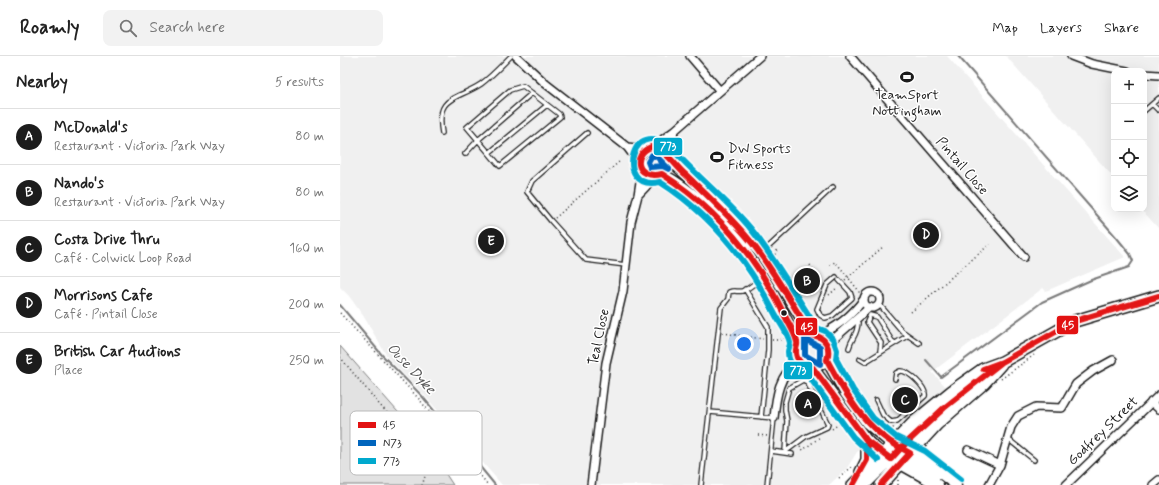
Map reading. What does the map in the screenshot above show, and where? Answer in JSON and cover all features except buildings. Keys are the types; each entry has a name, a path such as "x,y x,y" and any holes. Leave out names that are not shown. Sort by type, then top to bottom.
{"main road":[{"path":"881,485 897,455 903,433 952,391 983,369 1002,362 1075,321 1159,296"},
{"path":"857,484 937,424 984,383 1002,362"},
{"path":"857,484 868,460 867,441"}],"street":[{"path":"516,56 546,84 627,147 647,174 659,175 680,184 718,218 743,248 777,300 798,344"},
{"path":"690,56 720,91"},
{"path":"640,166 642,152 674,131 760,56"},
{"name":"Pintail Close","path":"850,56 1024,257"},
{"path":"1072,56 1092,60 1117,68"},
{"path":"1147,74 1159,75"},
{"path":"638,195 668,164 667,157 674,131"},
{"path":"627,147 660,148 667,157 712,198 760,254 814,335 823,339 828,344 829,355 821,366 813,368 804,365 796,354 798,344 801,339 814,335 827,332 851,313 867,294 875,292 880,297 879,304 876,307 870,307 865,304 864,299"},
{"name":"Teal Close","path":"591,485 606,363 618,314 631,222 638,195 640,166"},
{"path":"828,344 870,307"},
{"path":"774,418 776,399 782,378 786,372 799,360"},
{"path":"826,360 846,394 867,423 897,455 938,485"},
{"path":"989,485 1000,465 1011,427 1018,416 1036,407 1062,408 1076,384 1093,371 1113,360"},
{"path":"813,368 867,441 897,455 934,476 941,485"},
{"name":"Godfrey Street","path":"1066,485 1159,395"},
{"path":"1152,402 1159,409"},
{"path":"968,450 1000,465"},
{"path":"897,455 921,458 956,485"},
{"path":"1153,485 1159,480"}],"lane":[{"path":"442,133 439,120 440,111 447,102 486,80 511,56"},
{"path":"523,86 532,94 559,114 560,117 500,166 467,127 510,90 523,86"},
{"path":"465,154 478,140 532,94"},
{"path":"1147,108 1159,98"},
{"path":"489,153 546,104"},
{"path":"1152,104 1158,110"},
{"path":"586,134 532,181 529,185 528,192 551,221 586,260 626,265"},
{"path":"760,254 833,187"},
{"path":"702,485 721,308 728,299 729,292 732,290 742,291 756,282 759,272"},
{"path":"839,280 850,292 852,298 832,316 825,318 820,315 817,309 819,301 827,285 839,280"},
{"path":"745,289 768,327 769,339 761,417"},
{"path":"879,304 907,336 919,343"},
{"path":"880,351 881,343 867,322 870,315 877,316 892,341 895,343"},
{"path":"848,348 851,341 857,335 858,323 856,319"},
{"path":"860,359 865,362 880,351 907,336"},
{"path":"876,400 887,420 897,421 925,396 924,390 908,373 900,371 896,373 895,379"},
{"path":"803,380 807,382 828,424 827,427 805,437 785,452 788,421 785,410 785,402 789,388 803,380"},
{"path":"710,412 774,418 767,485"},
{"path":"1007,438 1034,460"},
{"path":"771,451 792,454"}],"path":[{"path":"551,221 620,161"},
{"path":"911,312 990,244"},
{"path":"819,301 822,302 839,280 884,246"},
{"path":"810,265 823,285"},
{"path":"340,314 419,398 429,411"},
{"path":"719,333 779,340 789,337"},
{"path":"1000,380 1039,352"},
{"path":"340,357 386,411"},
{"path":"838,478 858,462"},
{"path":"422,485 425,475"},
{"path":"480,475 488,485"},
{"path":"898,478 898,485"}],"shaded area":[{"path":"340,56 947,56 1125,257 1046,291 1043,288 932,372 947,388 909,419 857,452 847,468 829,485 502,485 482,462 482,411 438,411 388,358 364,317 349,296 340,287"},
{"path":"1006,56 1159,56 1159,229 1144,212 1147,212 1147,68 1111,68 1111,175"},
{"path":"654,152 660,155 663,161 660,167 654,170 648,167 645,161 648,155"},
{"path":"340,346 397,411 350,411 350,475 446,475 453,485 340,485"}],"waterway":[{"path":"926,360 941,377 1042,302 1091,280 1129,267 1133,261 1130,254 1117,238 958,56"},
{"name":"Ouse Dyke","path":"340,305 382,355 422,396 434,411"},
{"name":"Ouse Dyke","path":"482,469 495,485"}],"transit line":[{"name":"773","path":"878,460 853,437 808,375 800,372 791,364 788,356 790,343 786,333 754,277 727,241 696,209 679,195 660,182 645,182 636,175 632,165 634,154 639,144 649,139 662,142 677,154 734,210 769,253 817,328 825,331 833,339 837,350 836,359 853,390 873,418 896,437 925,451 961,479"},
{"name":"45","path":"651,147 666,155 728,216 752,243 776,277 812,335 821,338 826,343 828,347 827,360 849,398 877,431 901,448 891,459 867,441 813,368 806,366 799,360 796,354 797,342 795,335 773,293 761,273 733,235 717,218 682,187 662,174 653,175 642,170 639,165 639,160 645,150 651,147"},
{"name":"N73","path":"652,155 657,157 669,169 663,166 650,167 648,162 652,155"},
{"name":"45","path":"983,369 1002,362 1075,321 1159,296"},
{"name":"N73","path":"805,339 820,347 820,364 805,355 805,339"},
{"name":"45","path":"901,448 944,408 1002,362"},
{"name":"45","path":"853,485 867,460 867,441"},
{"name":"45","path":"881,485 910,453 901,448"}],"place":[{"name":"TeamSport Nottingham","path":"907,77"},
{"name":"DW Sports Fitness","path":"717,157"},
{"name":"Morrisons Cafe","path":"926,235"},
{"name":"British Car Auctions","path":"491,241"},
{"name":"Nando's","path":"807,281"},
{"name":"Costa Drive Thru","path":"905,400"},
{"name":"McDonald's","path":"808,404"}]}
